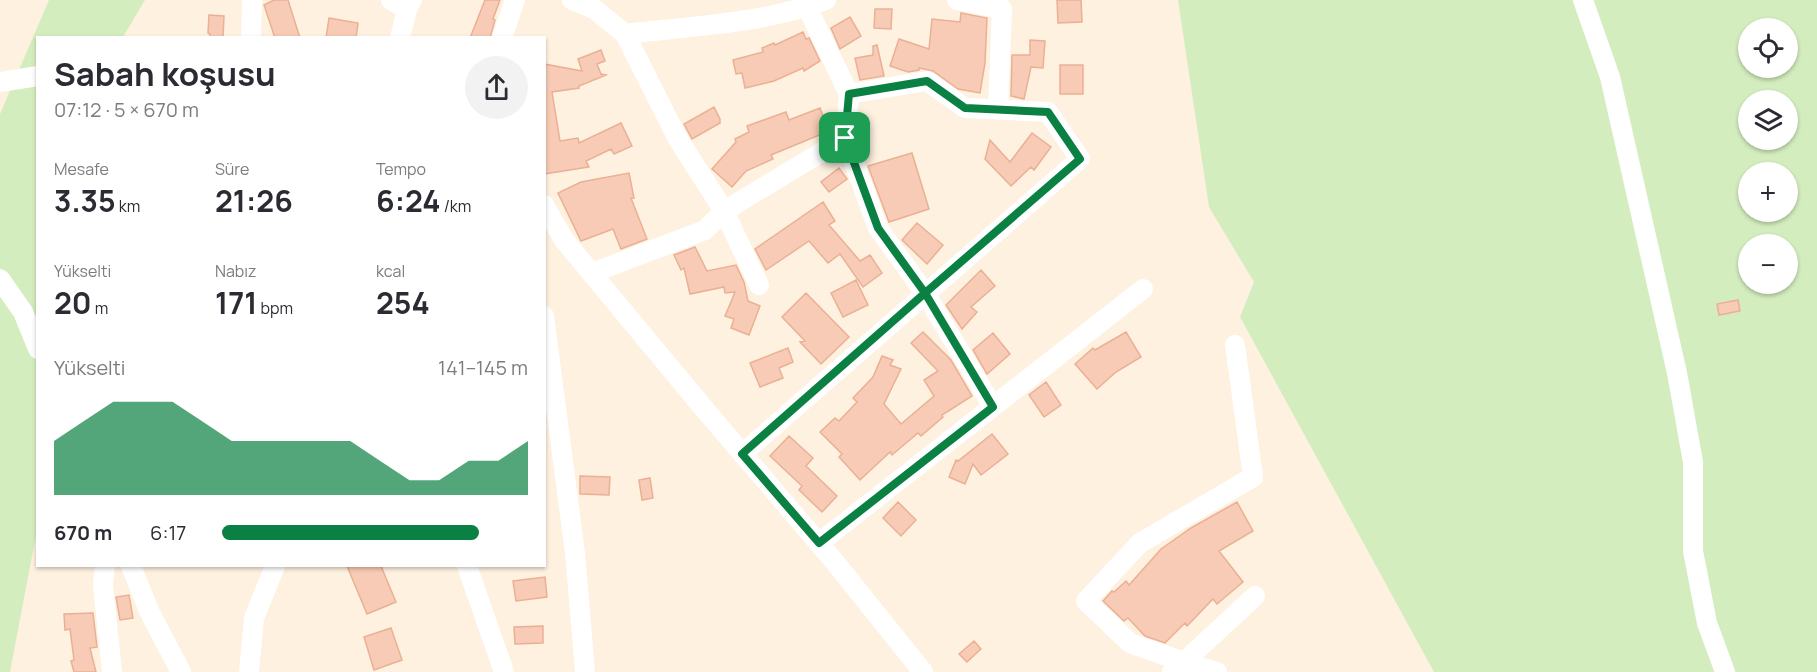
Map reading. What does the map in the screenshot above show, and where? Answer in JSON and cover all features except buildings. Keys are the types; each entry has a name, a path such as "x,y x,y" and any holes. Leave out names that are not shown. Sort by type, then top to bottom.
{"street":[{"path":"251,36 252,0"},
{"path":"503,36 514,0"},
{"path":"572,0 594,9 625,34 678,138 724,212 759,285"},
{"path":"625,34 733,22 792,6 826,0"},
{"path":"957,0 1002,9 998,110"},
{"path":"1583,0 1610,77 1677,373 1693,462 1693,551 1707,623 1725,672"},
{"path":"400,36 403,3"},
{"path":"792,6 849,94 845,138 878,228 925,293 993,407"},
{"path":"0,82 36,76"},
{"path":"742,454 1080,159 1048,112 965,108 927,81 849,94"},
{"path":"592,273 705,230 724,212 845,138"},
{"path":"546,209 564,240 819,543 923,672"},
{"path":"0,279 23,312 36,344"},
{"path":"819,543 1143,289"},
{"path":"546,331 575,553 585,672"},
{"path":"1217,672 1178,667 1130,643 1086,601 1140,543 1253,477 1236,345"},
{"path":"105,567 103,585 112,672"},
{"path":"131,567 150,613 181,672"},
{"path":"249,672 266,567"},
{"path":"258,609 275,567"},
{"path":"467,567 504,672"},
{"path":"1178,667 1255,596"}],"green space":[{"path":"49,0 145,0 124,36 36,36 36,535 10,672 0,672 0,114"},
{"path":"1178,0 1817,0 1817,672 1434,672 1240,317 1254,282 1209,207"}],"route":[{"path":"845,138 849,94 927,81 965,108 1048,112 1080,159 925,293 993,407 819,543 742,454 925,293 878,228 845,138"}]}
